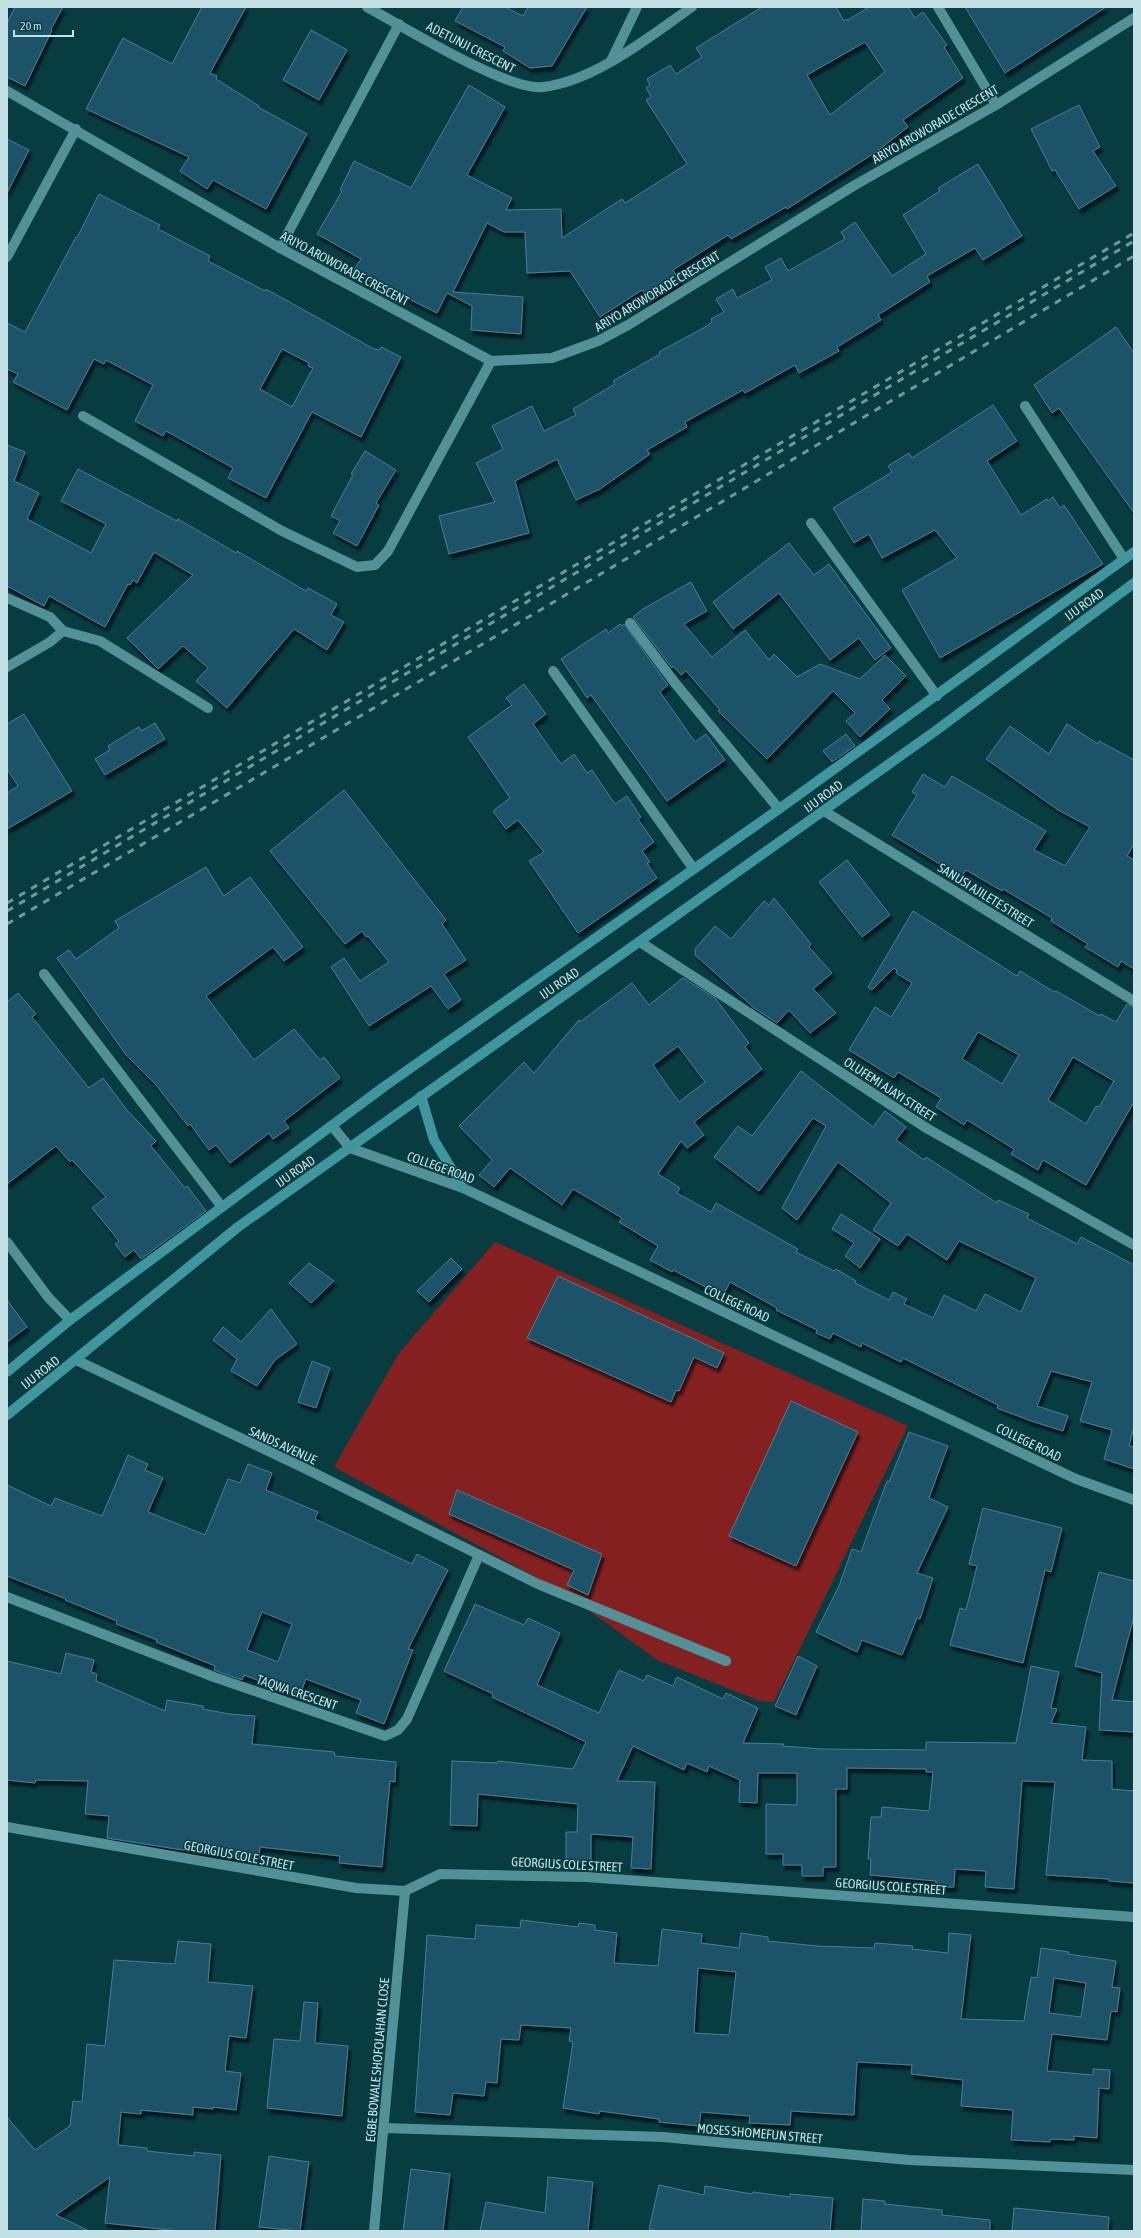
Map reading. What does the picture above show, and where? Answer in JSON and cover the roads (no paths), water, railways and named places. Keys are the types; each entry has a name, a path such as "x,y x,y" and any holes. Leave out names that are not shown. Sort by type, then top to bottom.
{"main road":[{"name":"IJU ROAD","path":"7,1372 70,1320 333,1127 385,1086 779,809 1134,552"},
{"name":"IJU ROAD","path":"7,1415 238,1227 941,728 1134,583"},
{"path":"421,1096 434,1140 463,1188"}],"street":[{"name":"ADETUNJI CRESCENT","path":"368,7 471,63 516,83 542,88 565,82 610,63 692,7"},
{"path":"610,63 637,7"},
{"path":"938,7 996,105"},
{"name":"ARIYO AROWORADE CRESCENT","path":"7,91 280,248 491,361 552,358 598,341 628,325 855,185 996,105 1134,18"},
{"path":"280,248 399,24"},
{"path":"7,257 76,130"},
{"path":"83,416 282,530 357,567 375,565 388,551 491,361"},
{"path":"1025,406 1124,559"},
{"path":"811,523 937,696"},
{"path":"7,598 50,617 63,631 100,640 208,708"},
{"path":"630,623 675,683 779,809"},
{"path":"7,667 50,642 63,631"},
{"path":"553,671 693,868"},
{"name":"SANUSI AJILETE STREET","path":"824,811 1134,1001"},
{"name":"OLUFEMI AJAYI STREET","path":"640,942 928,1129 1134,1245"},
{"path":"44,974 222,1207"},
{"path":"333,1127 350,1148"},
{"name":"COLLEGE ROAD","path":"350,1148 463,1188 1076,1479 1134,1500"},
{"path":"7,1242 48,1297 70,1320"},
{"name":"SANDS AVENUE","path":"76,1360 479,1554 538,1584 726,1661"},
{"name":"TAQWA CRESCENT","path":"7,1597 214,1677 385,1736 398,1730 407,1719 479,1554"},
{"name":"GEORGIUS COLE STREET","path":"7,1827 301,1880 356,1888 406,1891 440,1874 586,1877 1134,1917"},
{"name":"EGBE BOWALE SHOFOLAHAN CLOSE","path":"374,2231 406,1891"},
{"name":"MOSES SHOMEFUN STREET","path":"384,2128 663,2137 909,2160 1134,2170"}],"railway":[{"path":"7,903 1134,233"},
{"path":"7,911 1134,241"},
{"path":"7,924 542,609 1134,256"}]}
